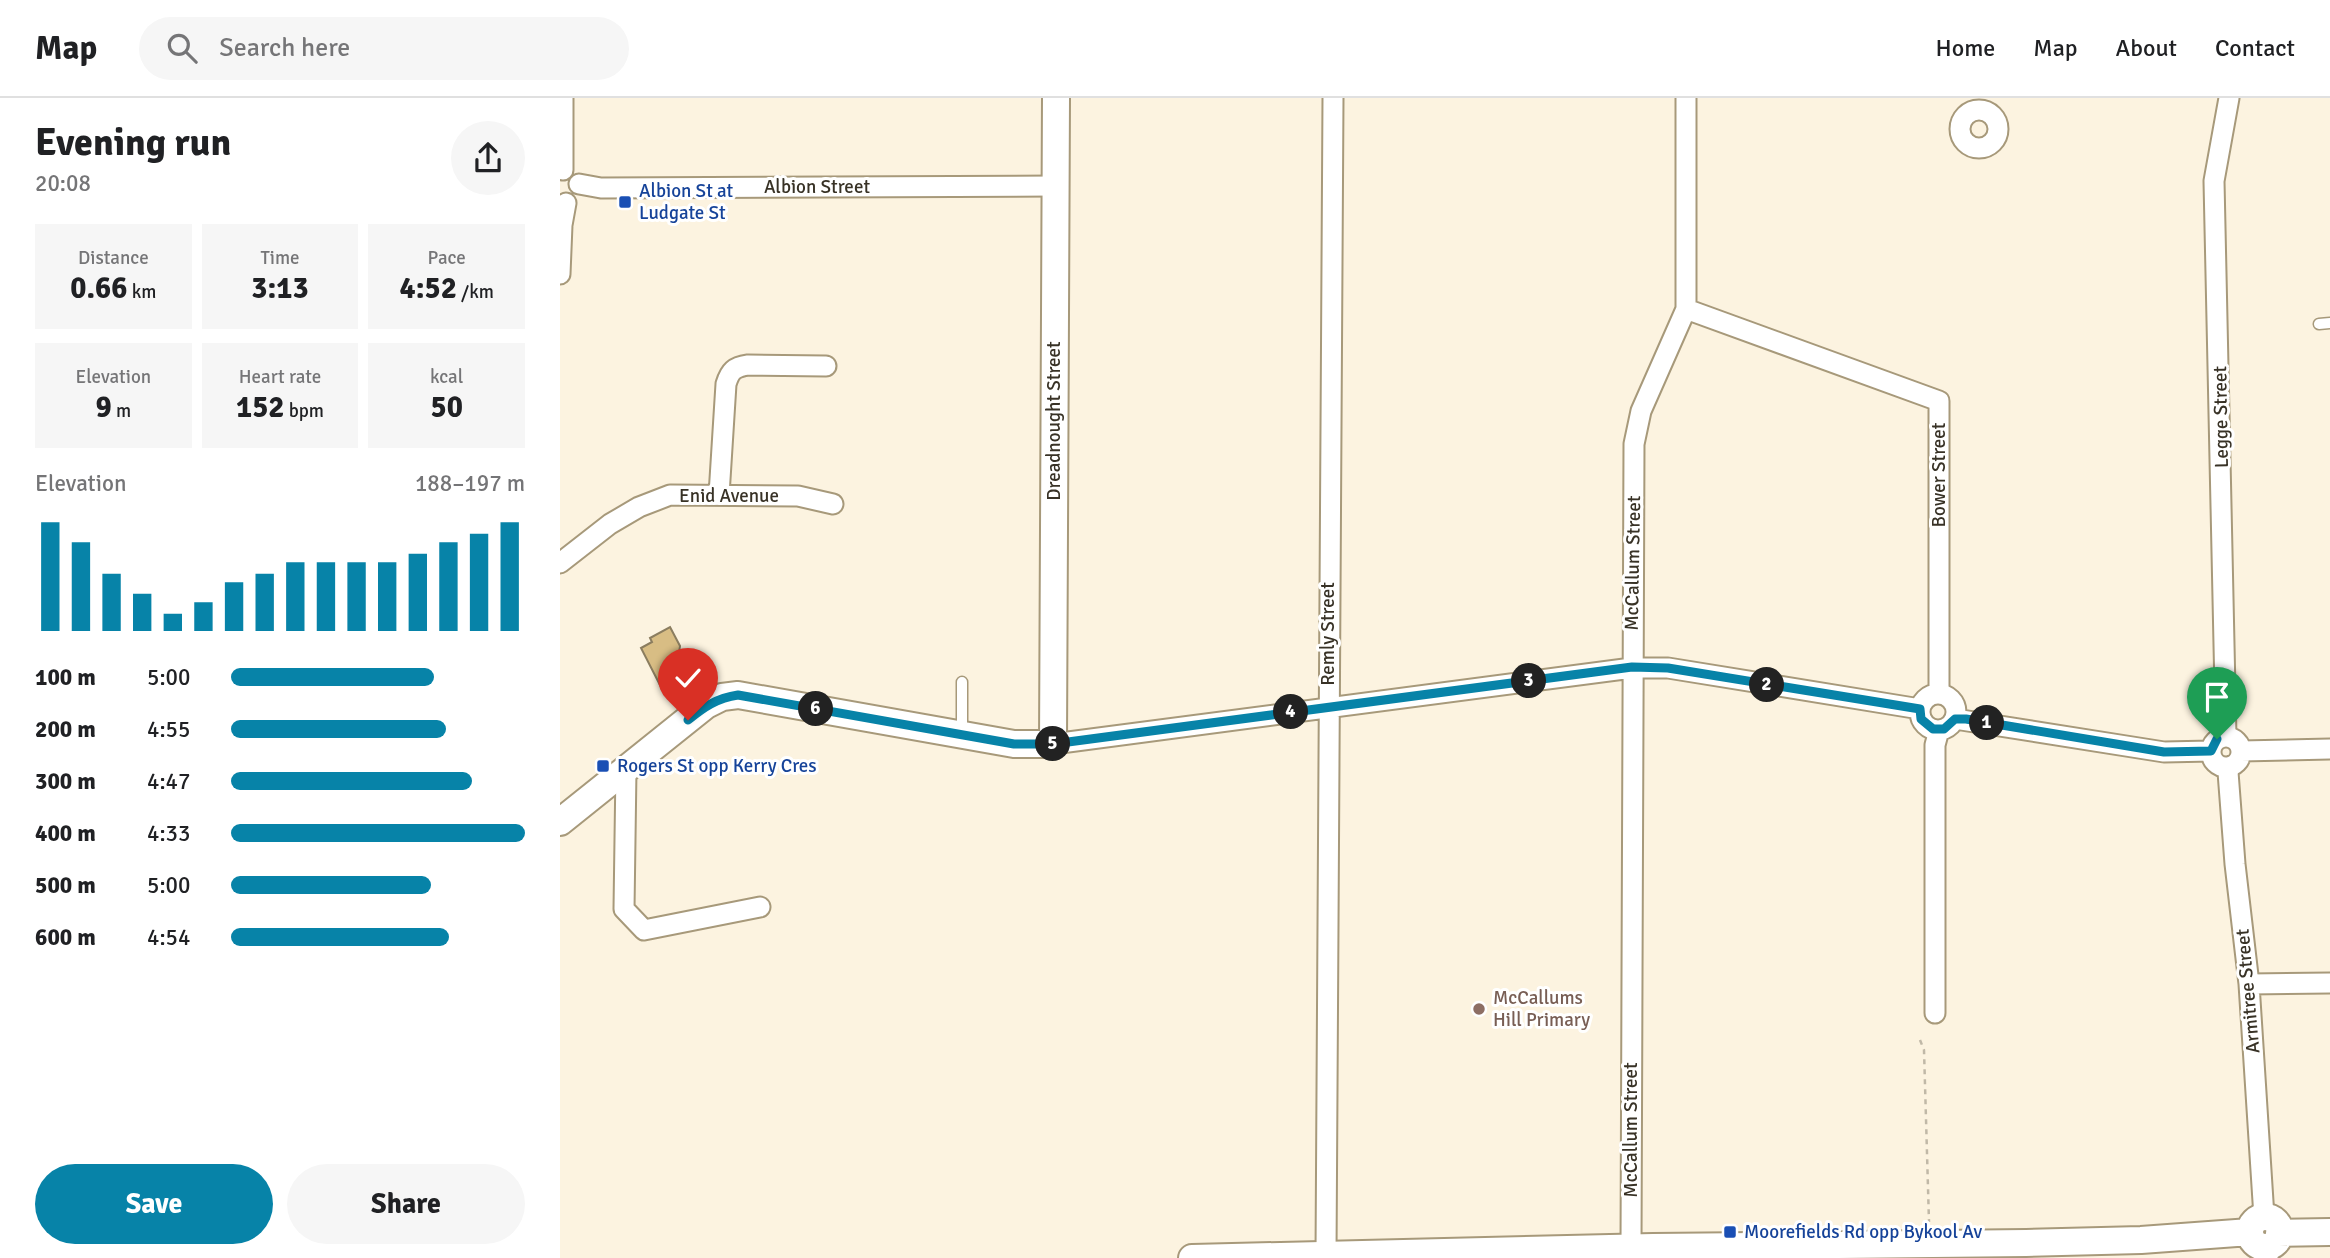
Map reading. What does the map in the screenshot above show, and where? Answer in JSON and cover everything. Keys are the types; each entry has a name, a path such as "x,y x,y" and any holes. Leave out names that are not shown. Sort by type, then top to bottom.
{"street":[{"path":"560,274 563,202 578,194 579,184 575,176 561,170 563,98"},
{"name":"Dreadnought Street","path":"1053,744 1056,98"},
{"name":"Remly Street","path":"1326,1255 1333,98"},
{"name":"McCallum Street","path":"1632,1248 1634,444 1642,411 1686,309 1686,98"},
{"name":"Legge Street","path":"2226,737 2214,181 2229,98"},
{"name":"Albion Street","path":"579,184 601,188 1055,186"},
{"name":"Bower Street","path":"1686,309 1939,401 1939,693"},
{"path":"719,495 729,373 736,366 748,365 826,366"},
{"name":"Enid Avenue","path":"560,564 610,524 639,507 670,495 798,496 833,505"},
{"path":"563,812 626,769 706,705 722,697 738,695 1014,744 1053,744 1632,667 1668,668 1920,709"},
{"path":"1935,1013 1936,745 1947,724 1956,713 1950,698 1939,693 1928,696 1920,709 1924,724 1933,729 1947,724 2164,752 2211,751"},
{"path":"2236,759 2235,739 2226,737 2214,742 2211,751 2217,764 2221,766 2236,759 2330,749"},
{"name":"Armitree Street","path":"2236,759 2228,772 2235,864 2249,984 2266,1238"},
{"path":"626,769 624,909 643,930 760,906"},
{"path":"2249,984 2330,983"},
{"path":"1192,1258 1575,1254 1632,1248 1798,1252 2026,1250 2141,1240 2266,1238 2330,1232"}],"lane":[{"path":"962,682 962,735"}],"path":[{"path":"1920,1040 1924,1050 1929,1222"}],"building":[{"path":"670,627 680,646 679,653 669,658 678,677 661,687 641,648 652,642 650,638"}],"place":[{"name":"Albion St at Ludgate St","path":"625,202"},
{"name":"Rogers St opp Kerry Cres","path":"603,766"},
{"name":"McCallums Hill Primary","path":"1479,1009"},
{"name":"Moorefields Rd opp Bykool Av","path":"1730,1232"}],"route":[{"path":"688,720 706,705 722,697 738,695 1014,744 1053,744 1632,667 1668,668 1920,709 1924,724 1933,729 1944,729 1955,719 1966,719 2164,752 2211,751 2217,739"}]}
